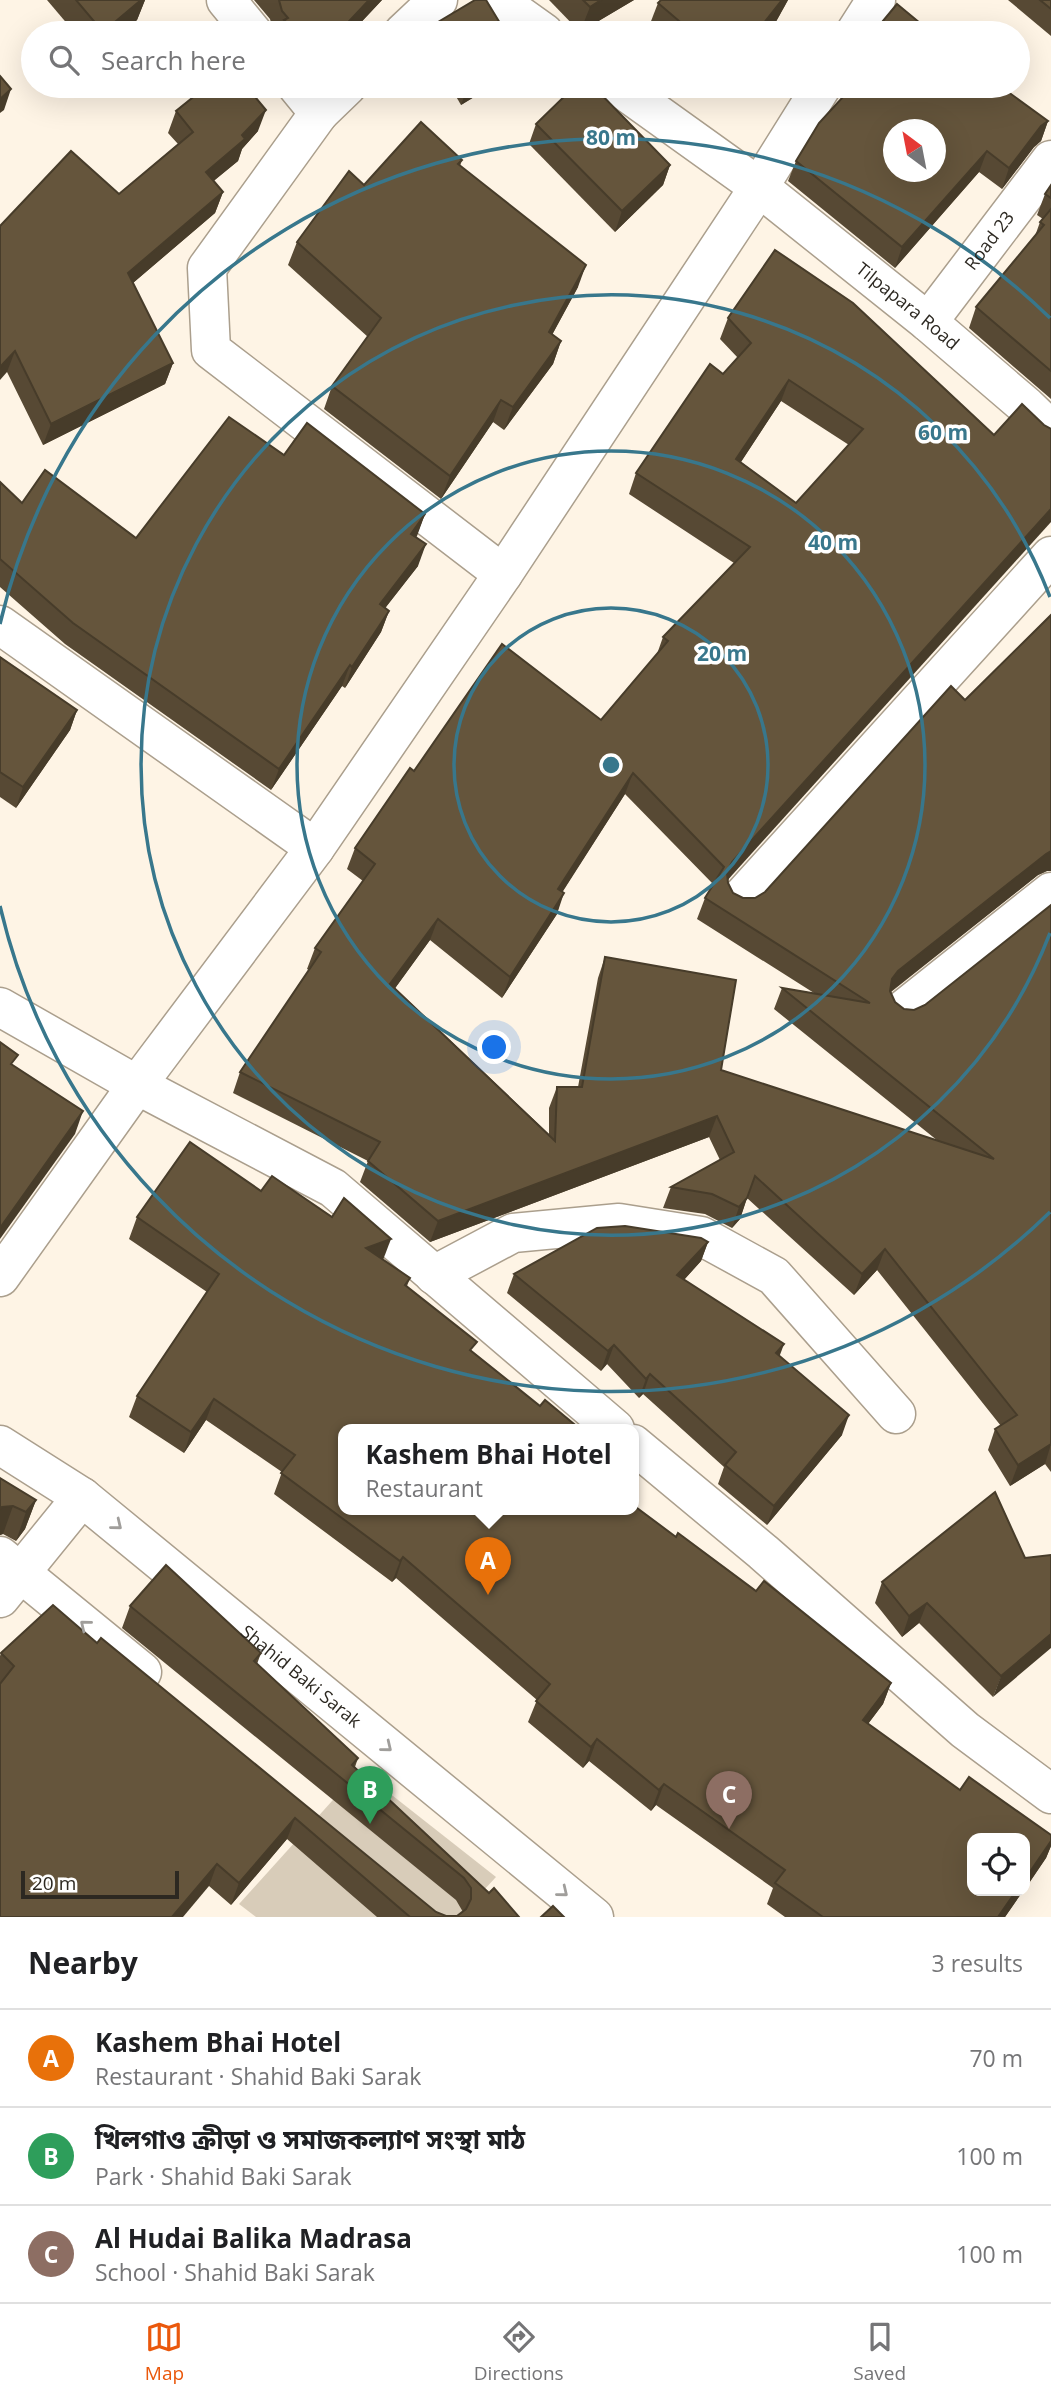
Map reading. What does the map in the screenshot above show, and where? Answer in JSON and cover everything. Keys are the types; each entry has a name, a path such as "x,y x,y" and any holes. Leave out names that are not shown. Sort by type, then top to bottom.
{"street":[{"path":"226,0 243,21"},
{"path":"416,21 438,0"},
{"path":"498,0 527,21"},
{"path":"863,21 876,0"},
{"name":"Tilpapara Road","path":"635,98 759,187 928,322 1051,430"},
{"path":"0,1277 137,1085 315,848 503,574 759,187 815,98"},
{"path":"308,99 207,268 211,349 503,574"},
{"name":"Road 23","path":"928,322 1051,160"},
{"path":"741,898 1051,556"},
{"path":"0,625 315,848"},
{"path":"904,1009 1051,892"},
{"path":"0,1007 137,1085 333,1188 609,1424"},
{"path":"434,1275 513,1233 619,1223 701,1236 775,1276 896,1413"},
{"name":"Shahid Baki Sarak","path":"0,1445 82,1497 594,1917"},
{"path":"639,1449 763,1552 965,1730 1051,1794"},
{"path":"82,1497 7,1575 166,1692"}],"shaded area":[{"path":"360,1770 496,1877 459,1917 256,1917 239,1904"}],"building":[{"path":"76,0 141,0 116,21 94,21"},
{"path":"279,0 369,0 349,21 285,21 288,18 282,11"},
{"path":"475,0 486,0 499,21 440,21"},
{"path":"583,0 601,0 590,7"},
{"path":"661,0 782,0 765,21 679,21 658,3"},
{"path":"1040,0 1051,0 1051,9"},
{"path":"897,4 918,21 883,21"},
{"path":"0,76 11,89 0,99"},
{"path":"192,98 256,98 266,110 242,135 245,139 206,172 223,192 128,273 173,363 51,424 15,351 0,367 0,226 71,151 119,194 193,132 176,111"},
{"path":"563,98 605,98 670,165 622,211 536,124"},
{"path":"842,98 1016,98 1048,121 1041,126 1009,168 987,151 902,247 796,161 819,123"},
{"path":"421,122 462,160 458,164 586,265 549,332 561,341 513,407 501,400 450,476 332,386 381,318 297,242 349,171 364,185"},
{"path":"1051,185 1051,198 1045,194"},
{"path":"1051,209 1051,371 976,307 1044,225 1040,222"},
{"path":"775,250 853,303 994,435 1022,404 1051,429 1051,509 732,862 727,872 733,893 743,898 755,898 765,892 951,686 965,700 1051,615 1051,851 898,971 892,979 890,991 895,1002 904,1009 914,1010 925,1005 1051,905 1051,1444 1018,1465 995,1429 1017,1415 885,1249 862,1274 755,1176 747,1198 739,1207 712,1194 671,1187 734,1152 717,1116 438,1221 368,1161 380,1142 240,1072 321,952 315,948 375,864 355,848 410,768 414,771 502,644 601,720 668,641 663,637 750,547 636,473 710,364 723,374 751,343 728,318","holes":["789,380 863,429 796,503 736,459","633,773 724,867 705,898 870,1003 782,988 994,1159 721,1070 736,980 605,957 582,1087 557,1087 555,1141 390,984 438,919 510,977 564,893 558,889"]},
{"path":"229,417 284,455 307,423 425,514 411,534 426,544 380,604 389,611 279,769 73,623 0,559 0,482 22,503 45,470 136,538"},
{"path":"0,657 77,710 23,787 0,772"},
{"path":"0,1042 18,1055 11,1064 83,1111 0,1228"},
{"path":"190,1142 261,1191 272,1176 332,1217 344,1198 391,1239 366,1248 410,1278 405,1285 477,1342 470,1350 540,1406 545,1400 574,1424 338,1424 338,1515 639,1515 639,1509 676,1537 678,1533 756,1591 764,1581 891,1683 863,1720 960,1790 969,1777 1051,1835 1051,1841 1030,1872 1030,1833 967,1833 967,1896 1013,1896 998,1917 823,1917 775,1883 785,1870 664,1784 659,1790 597,1739 591,1747 536,1701 550,1684 403,1557 400,1561 281,1473 295,1455 214,1399 191,1432 137,1396 219,1274 137,1217"},
{"path":"625,1226 701,1238 708,1242 677,1275 784,1344 776,1353 849,1415 774,1506 725,1465 736,1452 650,1374 646,1379 614,1345 608,1351 514,1274 597,1228"},
{"path":"0,1478 36,1500 26,1512 13,1506 0,1509"},
{"path":"995,1492 1025,1558 1051,1555 1051,1634 1001,1676 927,1603 909,1616 882,1582"},
{"path":"166,1565 261,1653 254,1661 358,1758 352,1765 489,1893 494,1888 519,1917 410,1917 295,1818 239,1883 217,1864 172,1917 0,1917 0,1684 14,1666 1,1653 53,1605 97,1643 101,1638 436,1912 457,1916 466,1909 471,1899 471,1888 464,1878 130,1606"},
{"path":"553,1906 564,1917 541,1917"}],"place":[{"name":"Kashem Bhai Hotel","path":"488,1595"},
{"name":"খিলগাও ক্রীড়া ও সমাজকল্যাণ সংস্থা মাঠ","path":"370,1824"},
{"name":"Al Hudai Balika Madrasa","path":"729,1829"}]}
